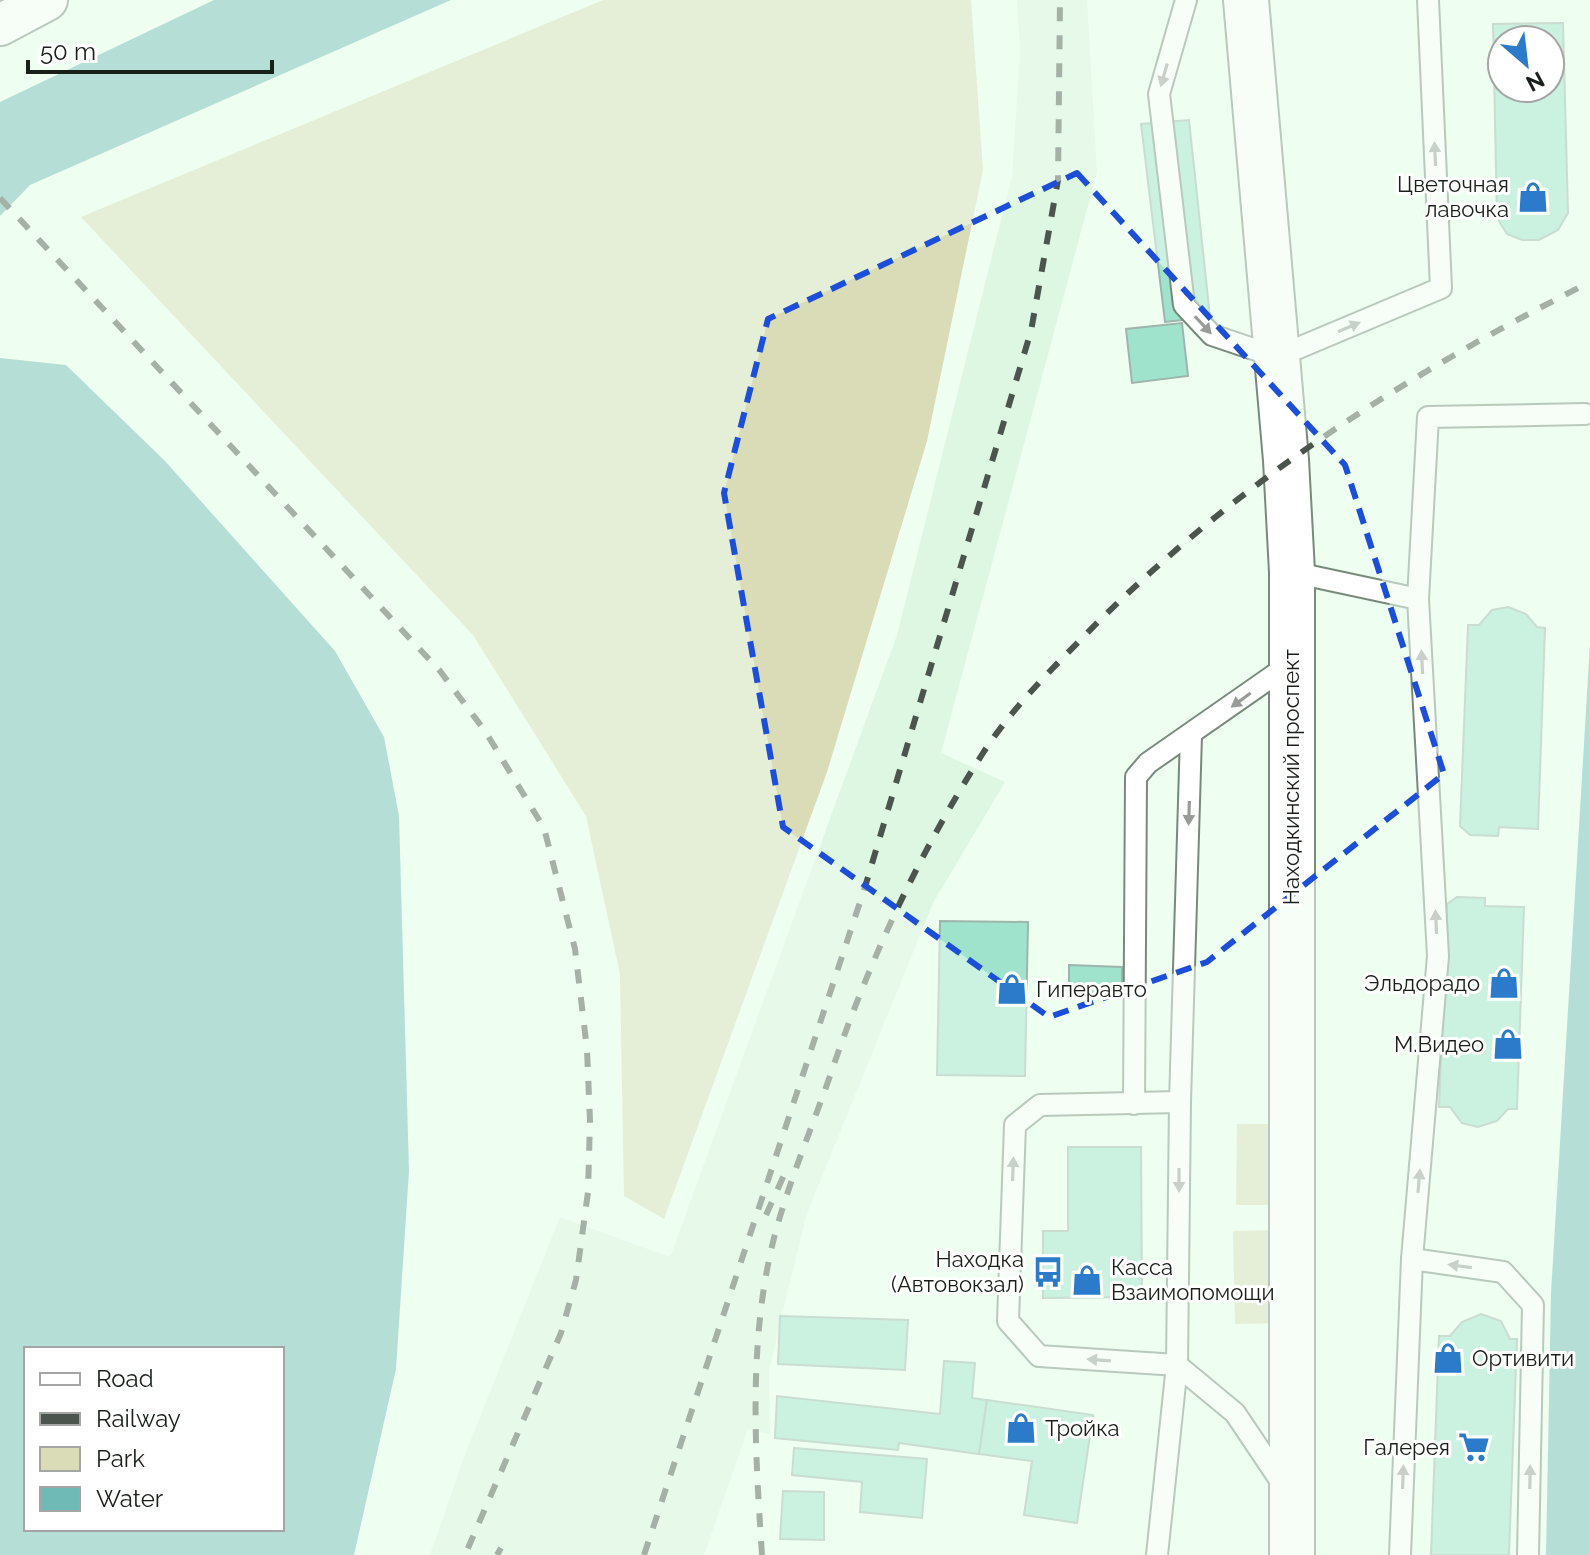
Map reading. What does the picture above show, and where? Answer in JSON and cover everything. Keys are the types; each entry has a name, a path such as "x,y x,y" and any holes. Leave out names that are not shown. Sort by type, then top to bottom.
{"main road":[{"name":"Находкинский проспект","path":"1246,0 1292,572 1292,1555"}],"street":[{"path":"0,25 47,0"}],"lane":[{"path":"1186,0 1159,94 1184,305 1212,335 1277,357 1441,288 1428,0"},
{"path":"1400,1555 1412,1259 1438,956 1418,599 1428,417 1585,414"},
{"path":"1292,572 1418,599"},
{"path":"1134,1104 1136,777 1148,763 1290,664"},
{"path":"1157,1555 1177,1365 1180,1102 1191,735"},
{"path":"1180,1102 1040,1105 1015,1125 1008,1321 1039,1356 1177,1365 1235,1413 1291,1497"},
{"path":"1412,1259 1503,1272 1533,1305 1528,1555"}],"highlighted area":[{"path":"1077,173 1345,465 1444,774 1207,962 1049,1017 783,827 724,493 768,319"}],"shaded area":[{"path":"1017,0 1087,0 1097,172 941,753 1005,782 933,903 806,1216 769,1370 770,1434 748,1429 704,1555 430,1555 464,1457 560,1217 670,1257 897,635 1012,176 1020,52"}],"green space":[{"path":"603,0 971,0 983,170 927,441 827,772 664,1219 624,1196 620,974 586,816 473,635 81,217"},
{"path":"1237,1124 1283,1124 1282,1205 1236,1205"},
{"path":"1284,1230 1285,1323 1235,1324 1233,1231"}],"water":[{"path":"214,0 451,0 30,185 0,216 0,102"},
{"path":"0,358 66,365 165,461 335,651 384,737 399,816 409,1171 396,1369 354,1555 0,1555"},
{"path":"1590,644 1590,1555 1546,1555 1551,1293"}],"building":[{"path":"1495,104 1565,104 1568,213 1558,230 1539,240 1522,240 1507,234 1497,218"},
{"path":"1189,120 1210,317 1165,322 1141,124"},
{"path":"1182,323 1188,376 1132,383 1126,329"},
{"path":"1508,607 1526,614 1537,627 1545,628 1538,829 1499,827 1498,836 1470,835 1460,826 1468,625 1479,625 1492,610"},
{"path":"1457,897 1485,898 1485,906 1524,907 1517,1109 1508,1109 1497,1121 1478,1127 1462,1123 1450,1107 1439,1107 1447,904"},
{"path":"940,921 1028,922 1025,1076 937,1075"},
{"path":"1069,965 1122,967 1122,996 1069,995"},
{"path":"1068,1147 1141,1147 1142,1297 1043,1298 1043,1231 1068,1231"},
{"name":"Галерея","path":"1481,1314 1501,1321 1510,1339 1517,1339 1509,1555 1431,1555 1439,1336 1450,1336 1462,1322"},
{"path":"780,1316 908,1320 905,1370 778,1364"},
{"path":"944,1361 975,1363 972,1398 987,1400 979,1454 899,1443 898,1450 775,1438 777,1396 940,1414"},
{"path":"987,1400 1093,1415 1077,1523 1024,1515 1032,1461 979,1454"},
{"path":"794,1448 927,1459 922,1518 860,1512 862,1482 792,1475"},
{"path":"783,1491 824,1492 824,1540 780,1539"}],"railway":[{"path":"644,1555 865,887 1031,331 1058,180 1060,0"},
{"path":"0,198 440,671 485,731 544,828 575,949 587,1049 590,1121 588,1192 576,1280 561,1333 465,1555"},
{"path":"762,1555 757,1476 757,1356 760,1316 774,1238 800,1157 878,951 916,869 983,753 1022,702 1096,624 1152,571 1268,476 1329,433 1456,354 1590,282"},
{"path":"766,1215 789,1164"},
{"path":"497,1555 501,1548"}],"place":[{"name":"Цветочная лавочка","path":"1533,197"},
{"name":"Эльдорадо","path":"1504,983"},
{"name":"Гиперавто","path":"1012,989"},
{"name":"М.Видео","path":"1508,1044"},
{"name":"Находка (Автовокзал)","path":"1048,1272"},
{"name":"Касса Взаимопомощи","path":"1087,1280"},
{"name":"Ортивити","path":"1448,1358"},
{"name":"Тройка","path":"1021,1428"},
{"name":"Галерея","path":"1474,1447"}]}
